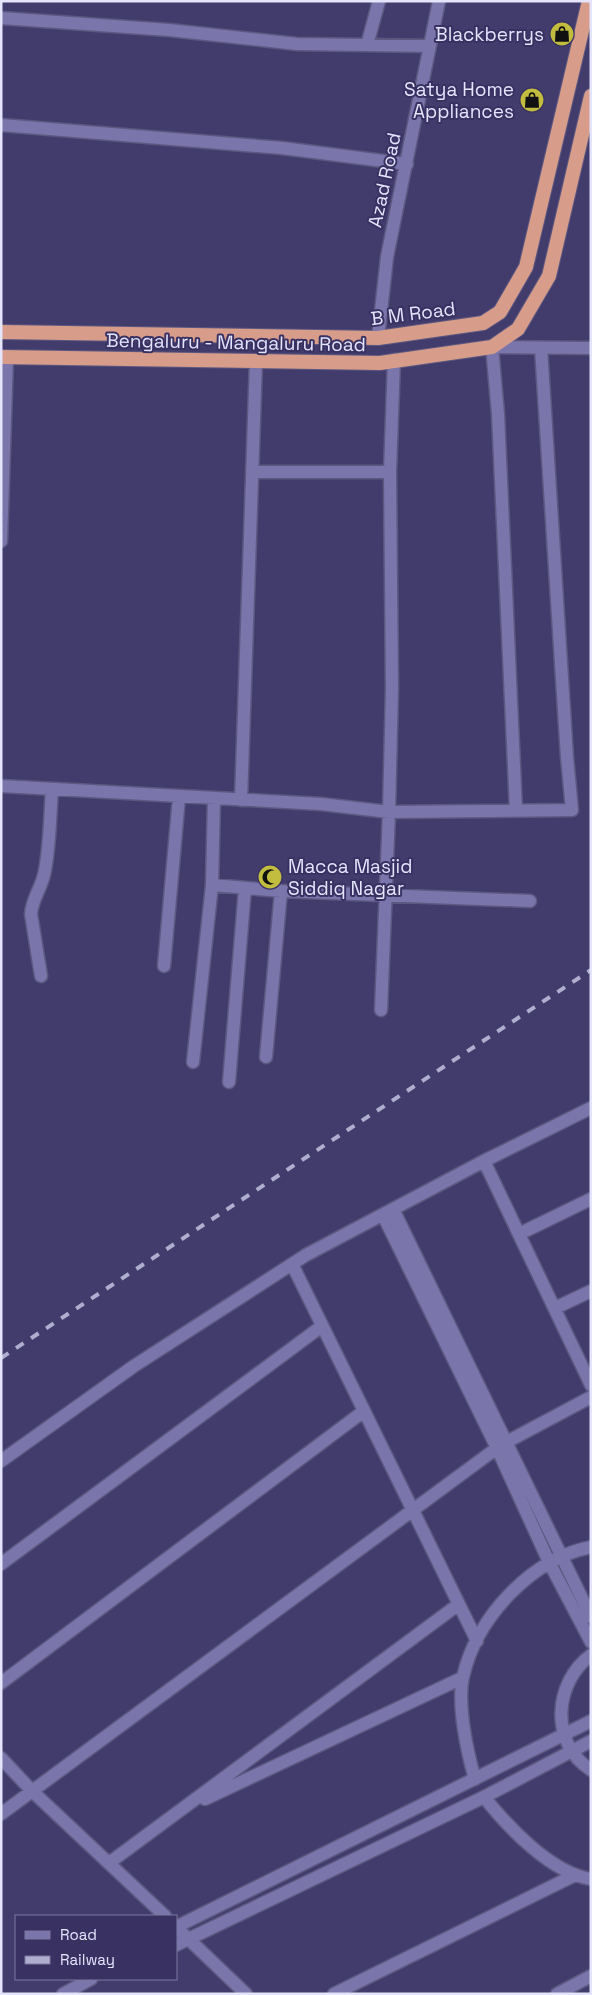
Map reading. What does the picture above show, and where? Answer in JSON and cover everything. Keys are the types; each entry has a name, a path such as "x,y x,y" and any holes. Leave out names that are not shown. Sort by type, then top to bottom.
{"highway":[{"name":"B M Road","path":"1,332 378,338 483,324 500,312 526,267 589,1"},
{"name":"Bengaluru - Mangaluru Road","path":"4,357 380,363 492,346 518,329 549,276 588,121 591,96"},
{"path":"536,224 560,230"}],"street":[{"path":"367,45 379,1"},
{"name":"Azad Road","path":"378,338 387,257 439,1"},
{"path":"1,18 169,30 297,44 430,46"},
{"path":"1,125 282,148 407,164"},
{"path":"516,810 498,414 492,346 591,348"},
{"path":"1,786 321,804 389,812 572,810 567,758 541,348"},
{"path":"1,541 4,357"},
{"path":"380,1010 389,812 392,688 390,472 394,360"},
{"path":"240,800 256,361"},
{"path":"253,472 390,472"},
{"path":"41,976 31,914 32,906 43,883 46,869 52,789"},
{"path":"164,966 179,797"},
{"path":"193,1062 212,886 214,799"},
{"path":"212,886 281,891 530,901"},
{"path":"229,1082 245,888"},
{"path":"266,1057 281,891"},
{"path":"1,1461 134,1366 292,1264 484,1161 591,1108"},
{"path":"484,1161 591,1385"},
{"path":"519,1234 591,1199"},
{"path":"388,1212 502,1445 591,1642"},
{"path":"292,1264 477,1641"},
{"path":"554,1308 591,1291"},
{"path":"1,1564 322,1326"},
{"path":"1,1814 412,1509 502,1445 591,1398"},
{"path":"1,1683 364,1411"},
{"path":"474,1779 466,1743 462,1710 462,1678 477,1641 507,1596 530,1574 555,1560 591,1547"},
{"path":"555,1560 591,1617"},
{"path":"109,1863 459,1604"},
{"path":"591,1655 572,1673 561,1703 564,1735 572,1751 591,1770"},
{"path":"178,1812 462,1678"},
{"path":"178,1926 591,1721"},
{"path":"178,1944 484,1797 591,1741"},
{"path":"1,1758 32,1791 164,1915"},
{"path":"484,1797 508,1827 528,1844 575,1875 591,1879"},
{"path":"334,1994 575,1875"},
{"path":"178,1929 246,1994"},
{"path":"556,1994 591,1976"},
{"path":"63,1994 90,1980"}],"railway":[{"path":"1,1358 591,970"}],"place":[{"name":"Blackberrys","path":"562,34"},
{"name":"Satya Home Appliances","path":"532,100"},
{"name":"Macca Masjid Siddiq Nagar","path":"270,877"}]}
